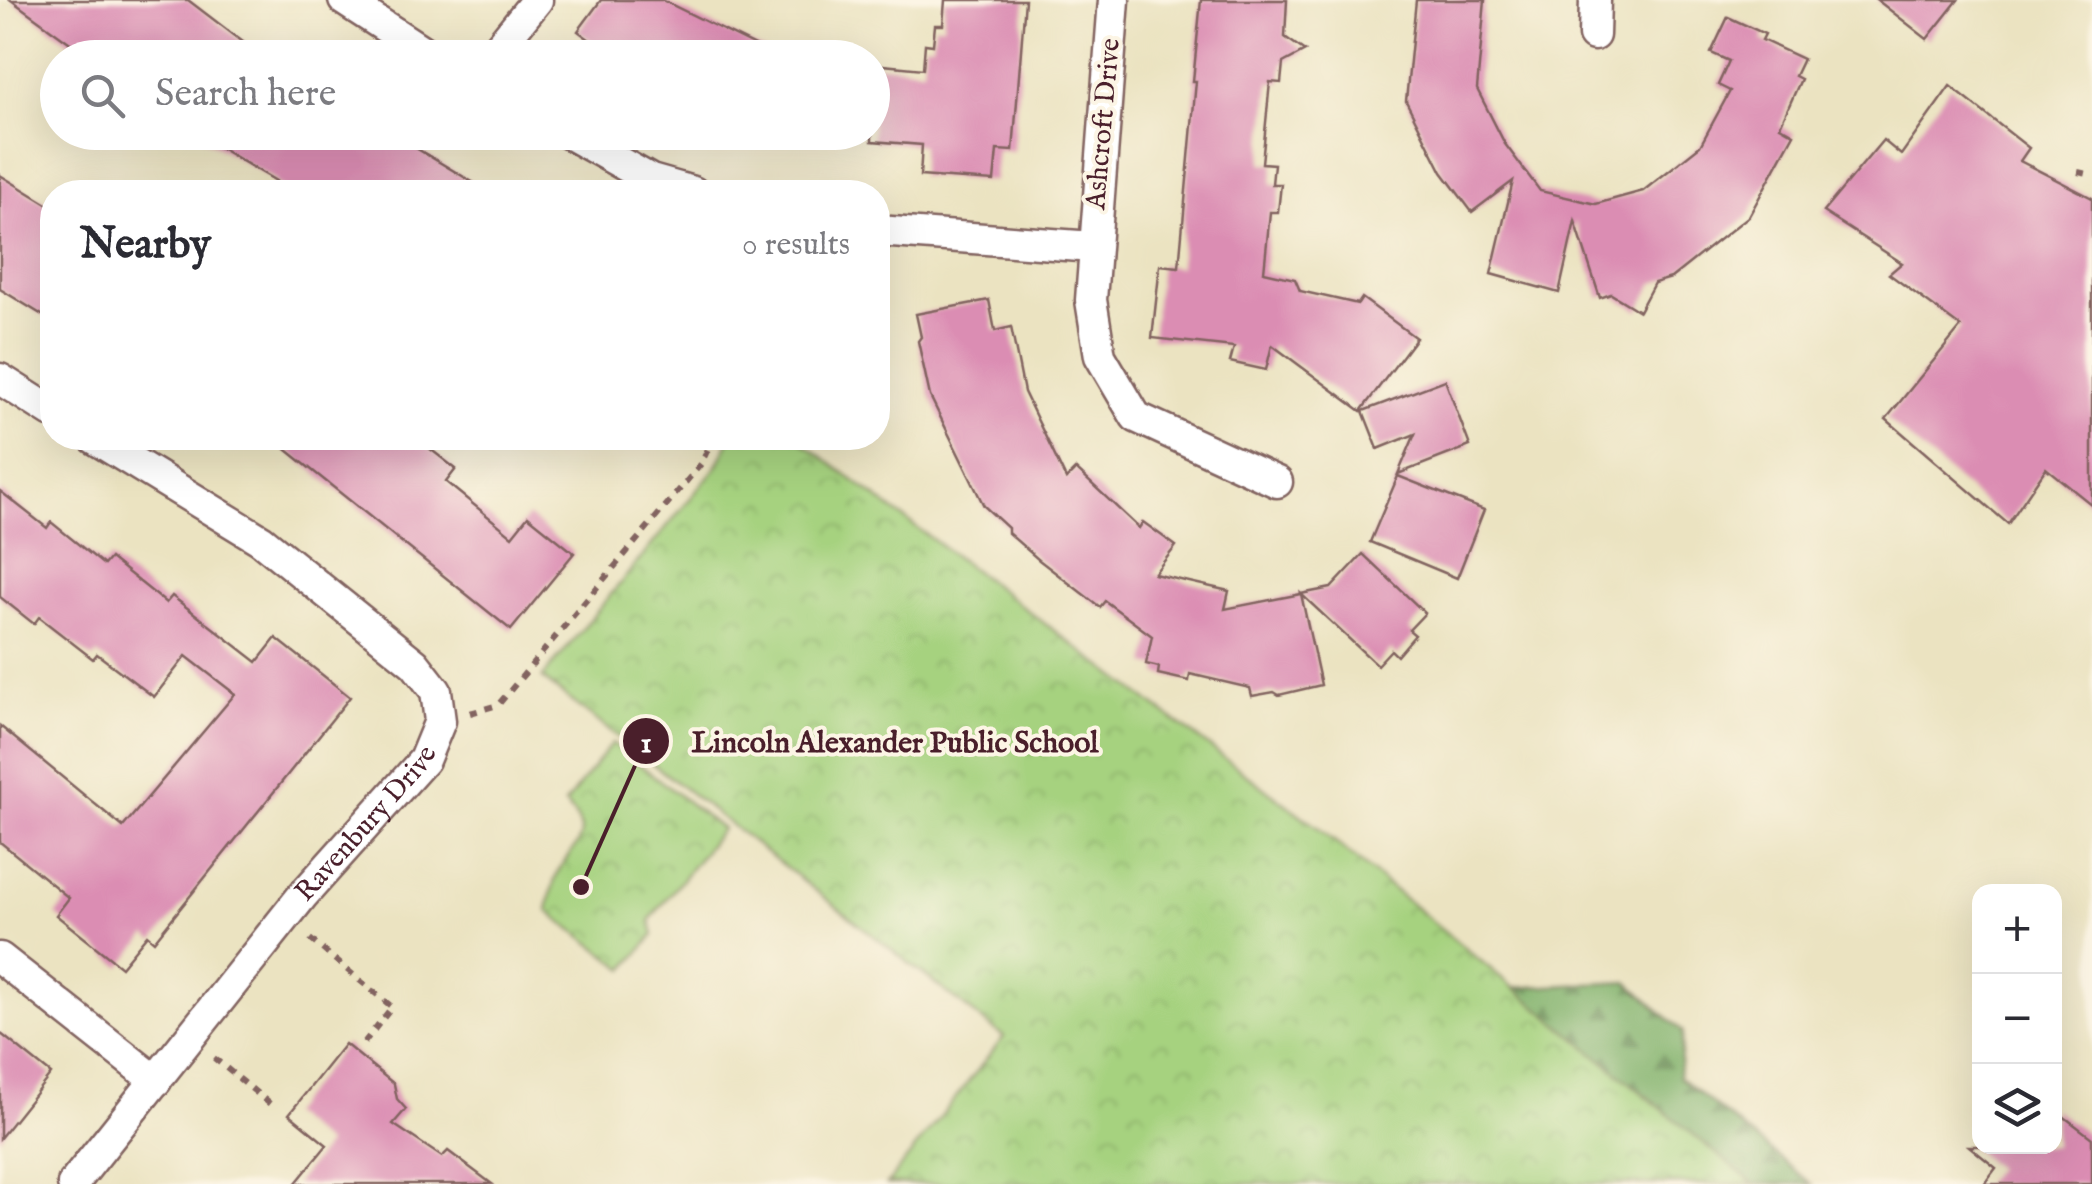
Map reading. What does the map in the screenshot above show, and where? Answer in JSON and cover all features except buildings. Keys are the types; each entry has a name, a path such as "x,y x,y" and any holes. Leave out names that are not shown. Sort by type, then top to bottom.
{"street":[{"path":"344,0 405,40"},
{"path":"505,40 537,0"},
{"name":"Ashcroft Drive","path":"1114,0 1094,247 1092,300 1100,356 1136,417 1277,482"},
{"path":"1594,35 1595,0"},
{"path":"598,150 651,180"},
{"path":"890,232 1094,247"},
{"path":"0,380 40,405"},
{"name":"Ravenbury Drive","path":"73,1184 284,918 424,760 440,722 436,690 415,664 260,540 114,450"},
{"path":"0,958 156,1081"}],"path":[{"path":"2078,172 2092,175"},
{"path":"440,722 498,704 702,464 708,450"},
{"path":"284,918 392,1007 363,1044"},
{"path":"189,1038 275,1108"}],"green space":[{"path":"725,450 813,450 1318,828 1754,1184 887,1184 1004,1037 542,678 717,466"},
{"path":"612,743 722,829 650,920 654,935 625,969 548,911 556,877 580,839 580,824 565,804"},
{"path":"1628,982 1683,1032 1679,1077 1812,1184 1639,1184 1509,988"}],"place":[{"name":"Lincoln Alexander Public School","path":"581,887"}]}
